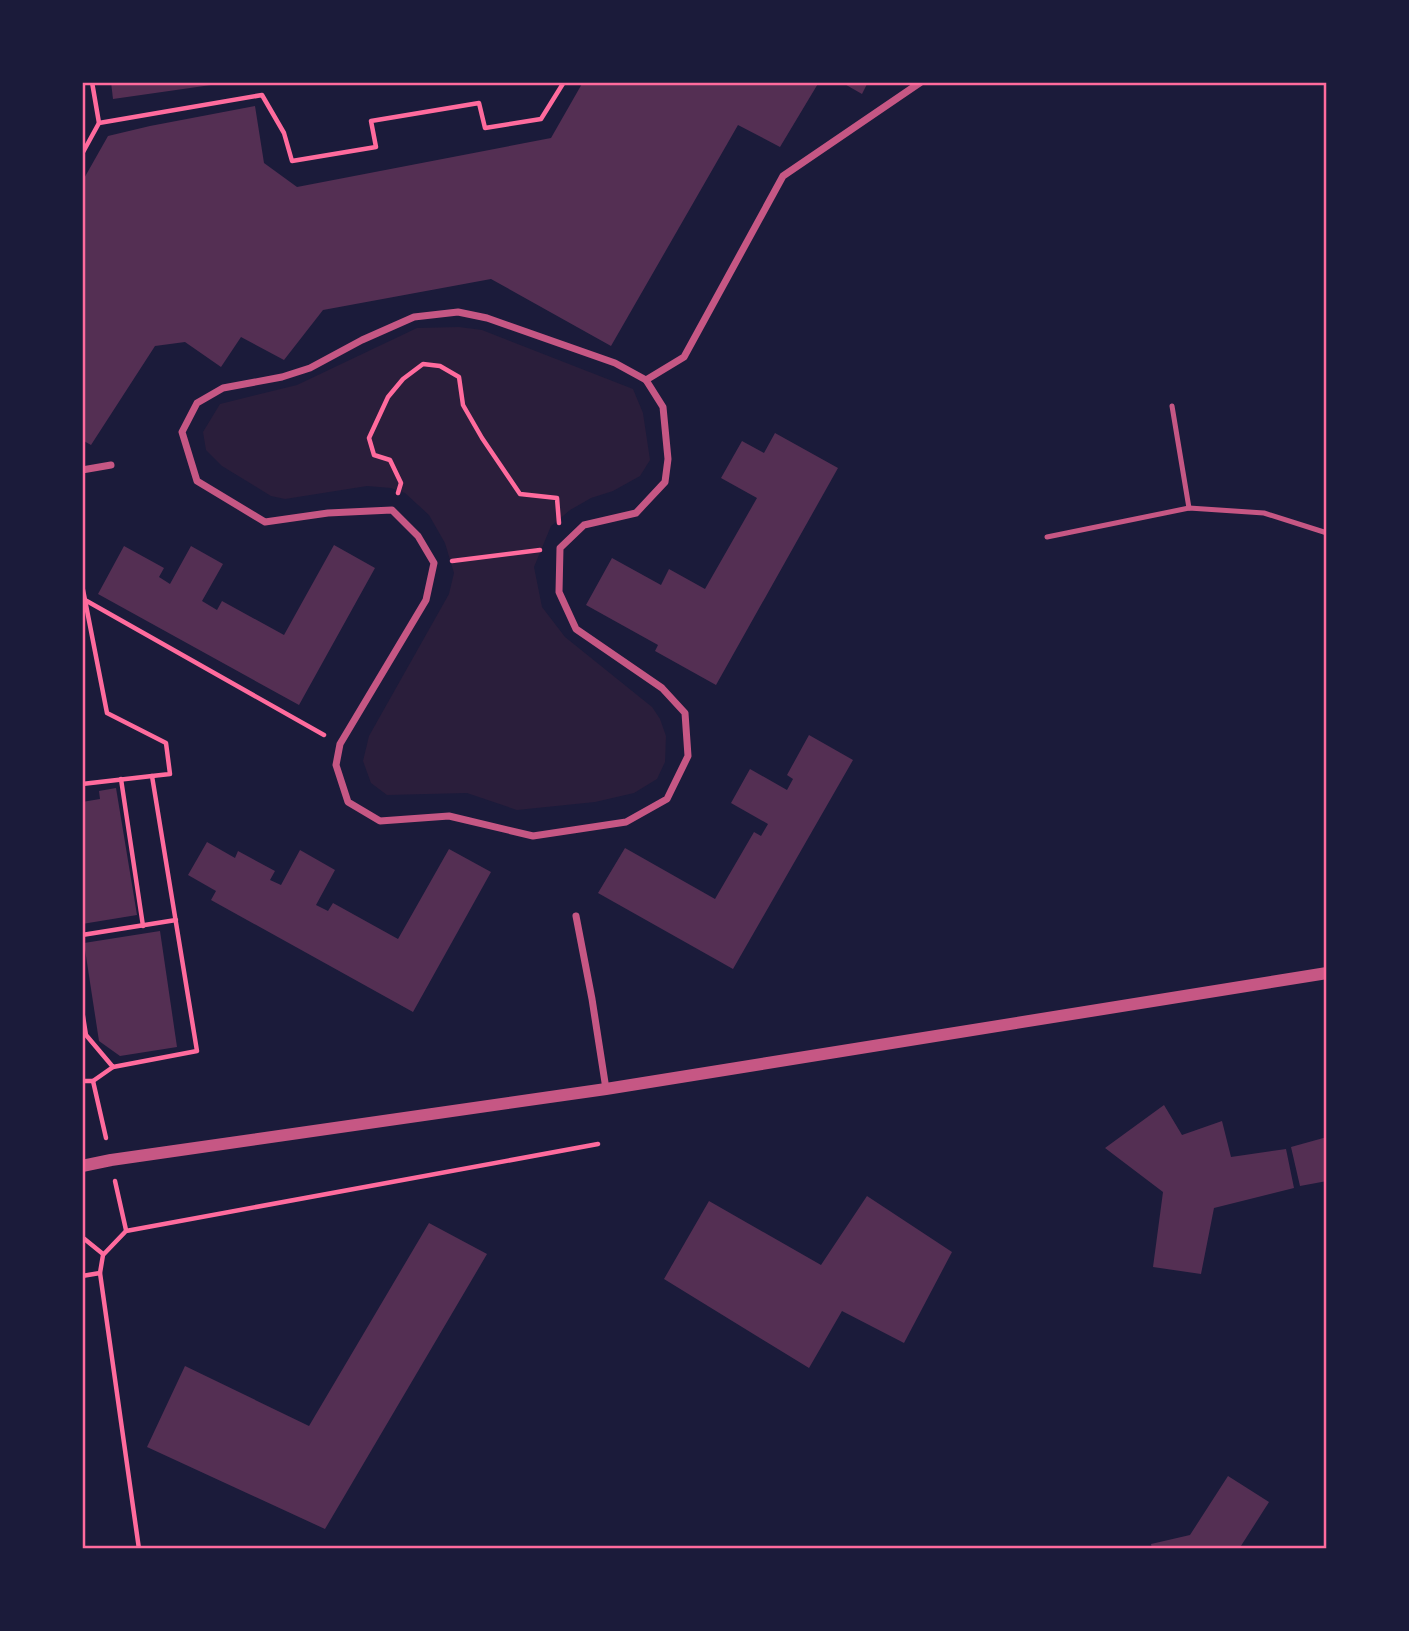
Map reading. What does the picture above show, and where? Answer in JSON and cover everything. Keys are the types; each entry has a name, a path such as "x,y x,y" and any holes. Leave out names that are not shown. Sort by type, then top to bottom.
{"street":[{"path":"646,380 684,357 783,176 921,82"},
{"path":"458,312 487,318 615,363 646,380 663,407 668,459 665,482 636,513 584,525 560,548 559,592 576,629 662,688 685,713 688,756 667,799 626,822 533,836 449,816 380,821 348,802 336,765 340,744 426,600 433,564 418,536 392,510 328,513 265,522 197,481 182,432 197,403 223,388 282,377 310,368 362,340 414,317 458,312"},
{"path":"82,470 111,465"},
{"path":"576,916 606,1089"},
{"path":"82,1166 606,1089 1327,973"}],"lane":[{"path":"1172,406 1189,508"},
{"path":"1047,537 1189,508 1264,513 1327,533"}],"path":[{"path":"82,154 99,123 92,82"},
{"path":"99,123 262,95 284,133 292,161 376,147 371,121 384,118 479,103 485,128 541,119 564,82"},
{"path":"392,510 401,483 390,460 374,455 369,438 388,397 403,379 422,364 440,366 459,377 463,405 520,494 557,498 560,548 433,564"},
{"path":"82,585 107,713 166,743 170,774 82,784"},
{"path":"85,600 340,744"},
{"path":"82,1080 93,1081 113,1067 197,1051 152,776"},
{"path":"121,779 143,926"},
{"path":"82,936 176,920"},
{"path":"82,1010 86,1035 113,1067"},
{"path":"139,1549 100,1273 103,1255 126,1231 598,1144"},
{"path":"82,1237 103,1255"},
{"path":"82,1276 100,1273"}],"shaded area":[{"path":"459,327 482,330 633,389 643,413 650,460 640,476 613,491 591,498 570,510 551,526 534,567 542,607 565,637 652,707 660,719 666,736 665,762 657,779 634,793 595,802 517,810 467,793 387,795 371,783 363,761 369,736 449,594 454,573 445,543 429,515 405,493 391,488 367,486 285,499 271,496 222,466 206,450 203,432 220,404 297,385 417,328"}],"building":[{"path":"111,82 218,82 218,84 113,99"},
{"path":"583,82 819,82 780,147 738,125 611,346 491,279 323,310 284,360 241,337 221,367 185,342 155,346 91,445 82,440 82,182 108,136 255,106 264,163 297,187 551,138"},
{"path":"841,82 868,82 862,94"},
{"path":"775,433 838,468 716,685 655,651 658,645 586,605 612,558 661,585 669,569 705,589 757,498 721,478 742,441 764,453"},
{"path":"334,545 375,568 299,705 98,594 124,546 164,568 159,577 170,584 191,546 223,564 202,601 217,610 222,601 284,635"},
{"path":"809,735 853,760 733,969 598,893 625,848 715,899 754,832 761,836 768,824 731,803 750,769 787,790 793,779 787,775"},
{"path":"116,788 137,915 82,924 82,802 100,799 99,791"},
{"path":"207,842 235,858 238,851 275,871 270,880 281,885 300,850 335,870 316,905 328,911 333,903 398,939 449,849 491,872 413,1012 211,900 216,891 188,875"},
{"path":"160,931 177,1047 120,1056 99,1041 84,943"},
{"path":"1164,1105 1182,1135 1222,1121 1231,1157 1286,1149 1294,1188 1214,1208 1201,1274 1153,1267 1163,1192 1105,1148"},
{"path":"1327,1137 1327,1181 1300,1186 1291,1147"},
{"path":"867,1196 952,1252 904,1343 842,1311 809,1368 664,1279 709,1201 821,1265"},
{"path":"429,1223 487,1254 325,1529 147,1447 185,1366 309,1426"},
{"path":"1228,1476 1269,1502 1239,1549 1152,1549 1151,1544 1190,1535"}]}
